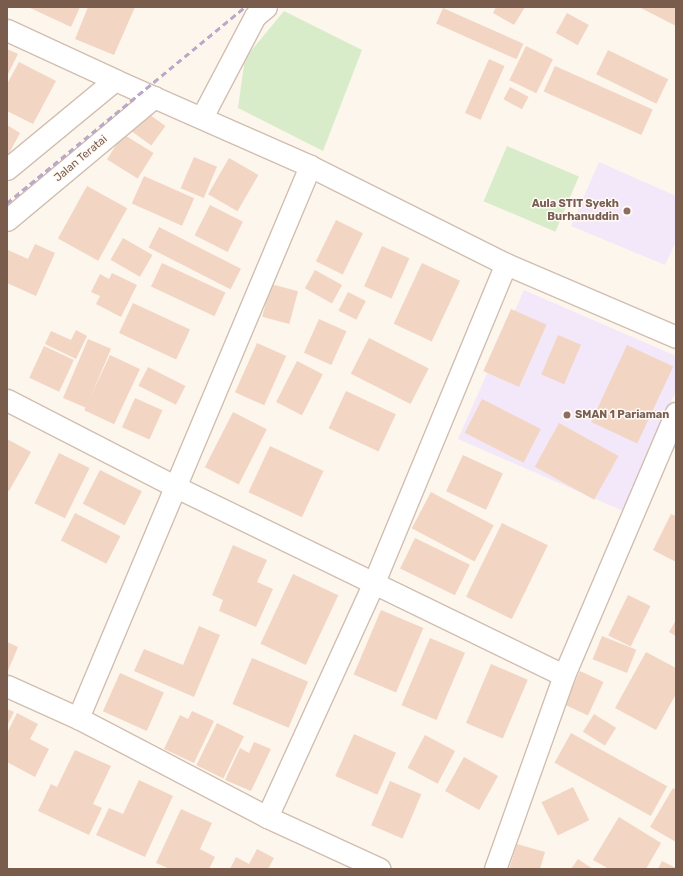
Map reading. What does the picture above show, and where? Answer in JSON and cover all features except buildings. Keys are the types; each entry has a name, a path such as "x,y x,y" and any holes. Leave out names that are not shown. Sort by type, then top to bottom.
{"street":[{"path":"202,117 256,16 266,7"},
{"path":"7,30 115,80 202,117 310,166 506,264 676,337"},
{"path":"7,169 115,80"},
{"name":"Jalan Teratai","path":"7,220 154,97"},
{"path":"78,718 174,486 310,166"},
{"path":"267,816 374,582 506,264"},
{"path":"7,400 174,486 374,582 564,676"},
{"path":"495,869 564,676 676,413"},
{"path":"7,686 78,718 267,816 380,869"}],"shaded area":[{"name":"Aula STIT Syekh Burhanuddin","path":"599,162 676,196 676,242 665,265 571,226"},
{"name":"SMAN 1 Pariaman","path":"524,290 676,356 676,391 623,511 458,439"}],"green space":[{"path":"284,11 362,50 323,151 238,108 245,58"},
{"path":"507,146 579,176 555,232 484,201"}],"railway":[{"path":"7,203 245,7"}],"place":[{"name":"Aula STIT Syekh Burhanuddin","path":"627,211"},
{"name":"SMAN 1 Pariaman","path":"567,415"}]}
